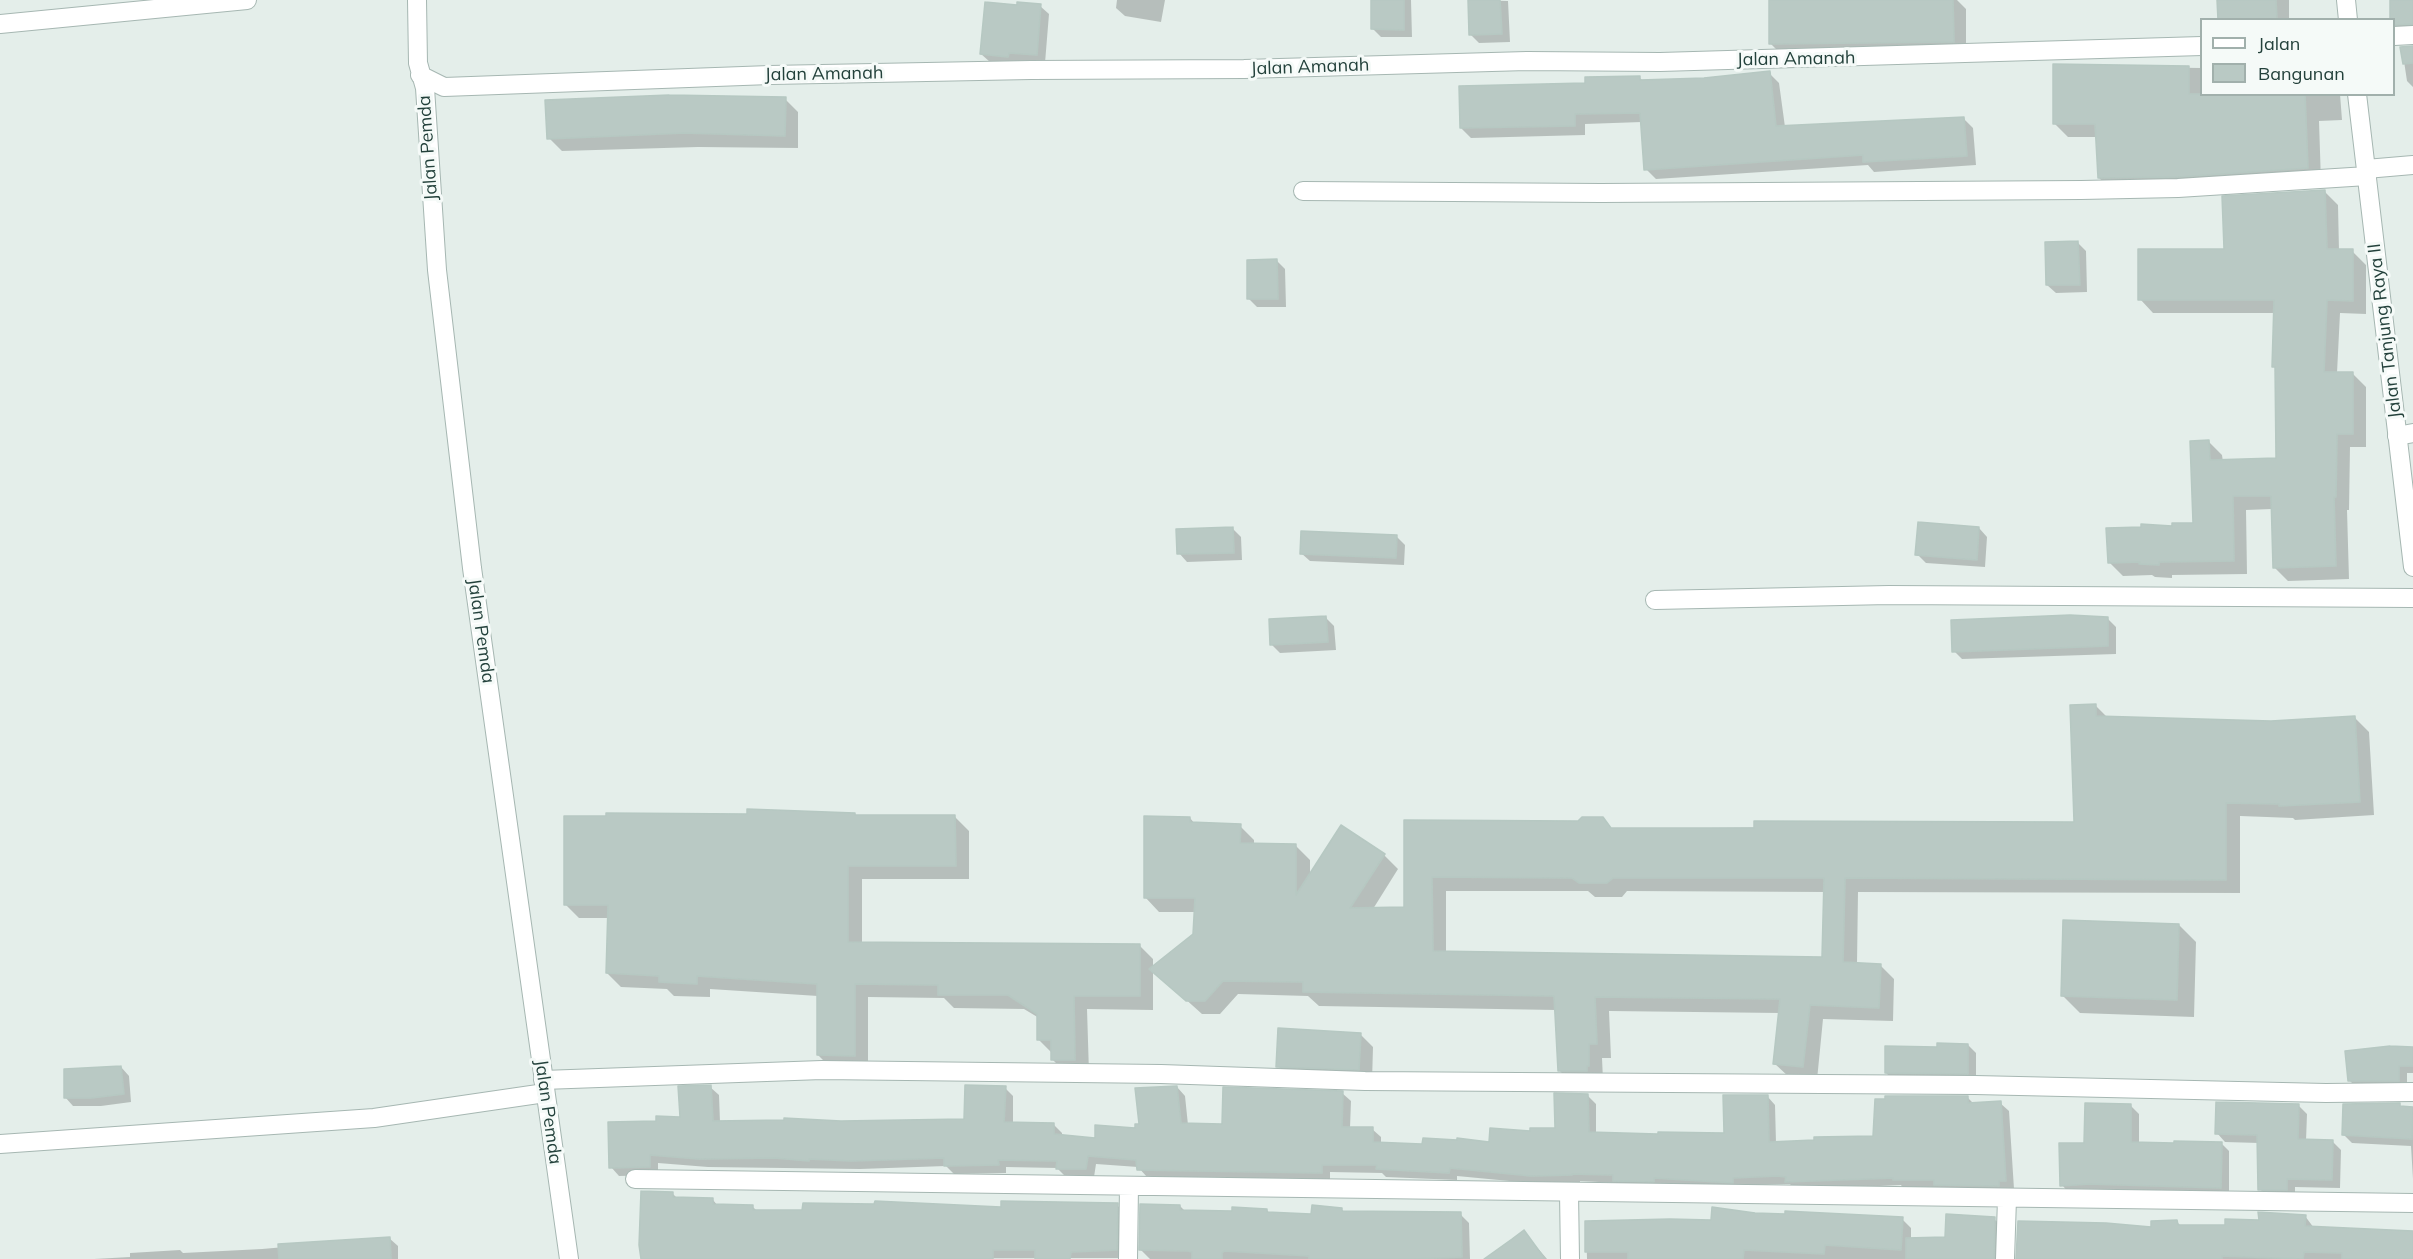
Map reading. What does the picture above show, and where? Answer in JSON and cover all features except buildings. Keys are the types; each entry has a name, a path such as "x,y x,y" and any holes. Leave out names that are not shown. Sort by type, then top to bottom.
{"street":[{"path":"0,24 248,0"},
{"name":"Jalan Pemda","path":"417,0 418,63 424,88 437,270 472,568 568,1259"},
{"path":"2346,0 2348,18"},
{"path":"2395,36 2413,35"},
{"name":"Jalan Amanah","path":"420,75 444,87 794,75 1031,70 1244,69 1527,61 1672,62 2200,46"},
{"name":"Jalan Tanjung Raya II","path":"2357,96 2366,172 2405,434 2413,567"},
{"path":"1303,191 1601,193 2178,188 2366,172 2413,165"},
{"path":"1655,600 1889,595 2413,598"},
{"path":"0,1144 374,1118 544,1087 834,1070 1161,1074 1483,1083 1975,1085 2326,1093 2413,1092"},
{"path":"635,1179 2413,1203"},
{"path":"1128,1259 1129,1186"},
{"path":"1569,1192 1570,1259"},
{"path":"2006,1259 2007,1199"}]}
